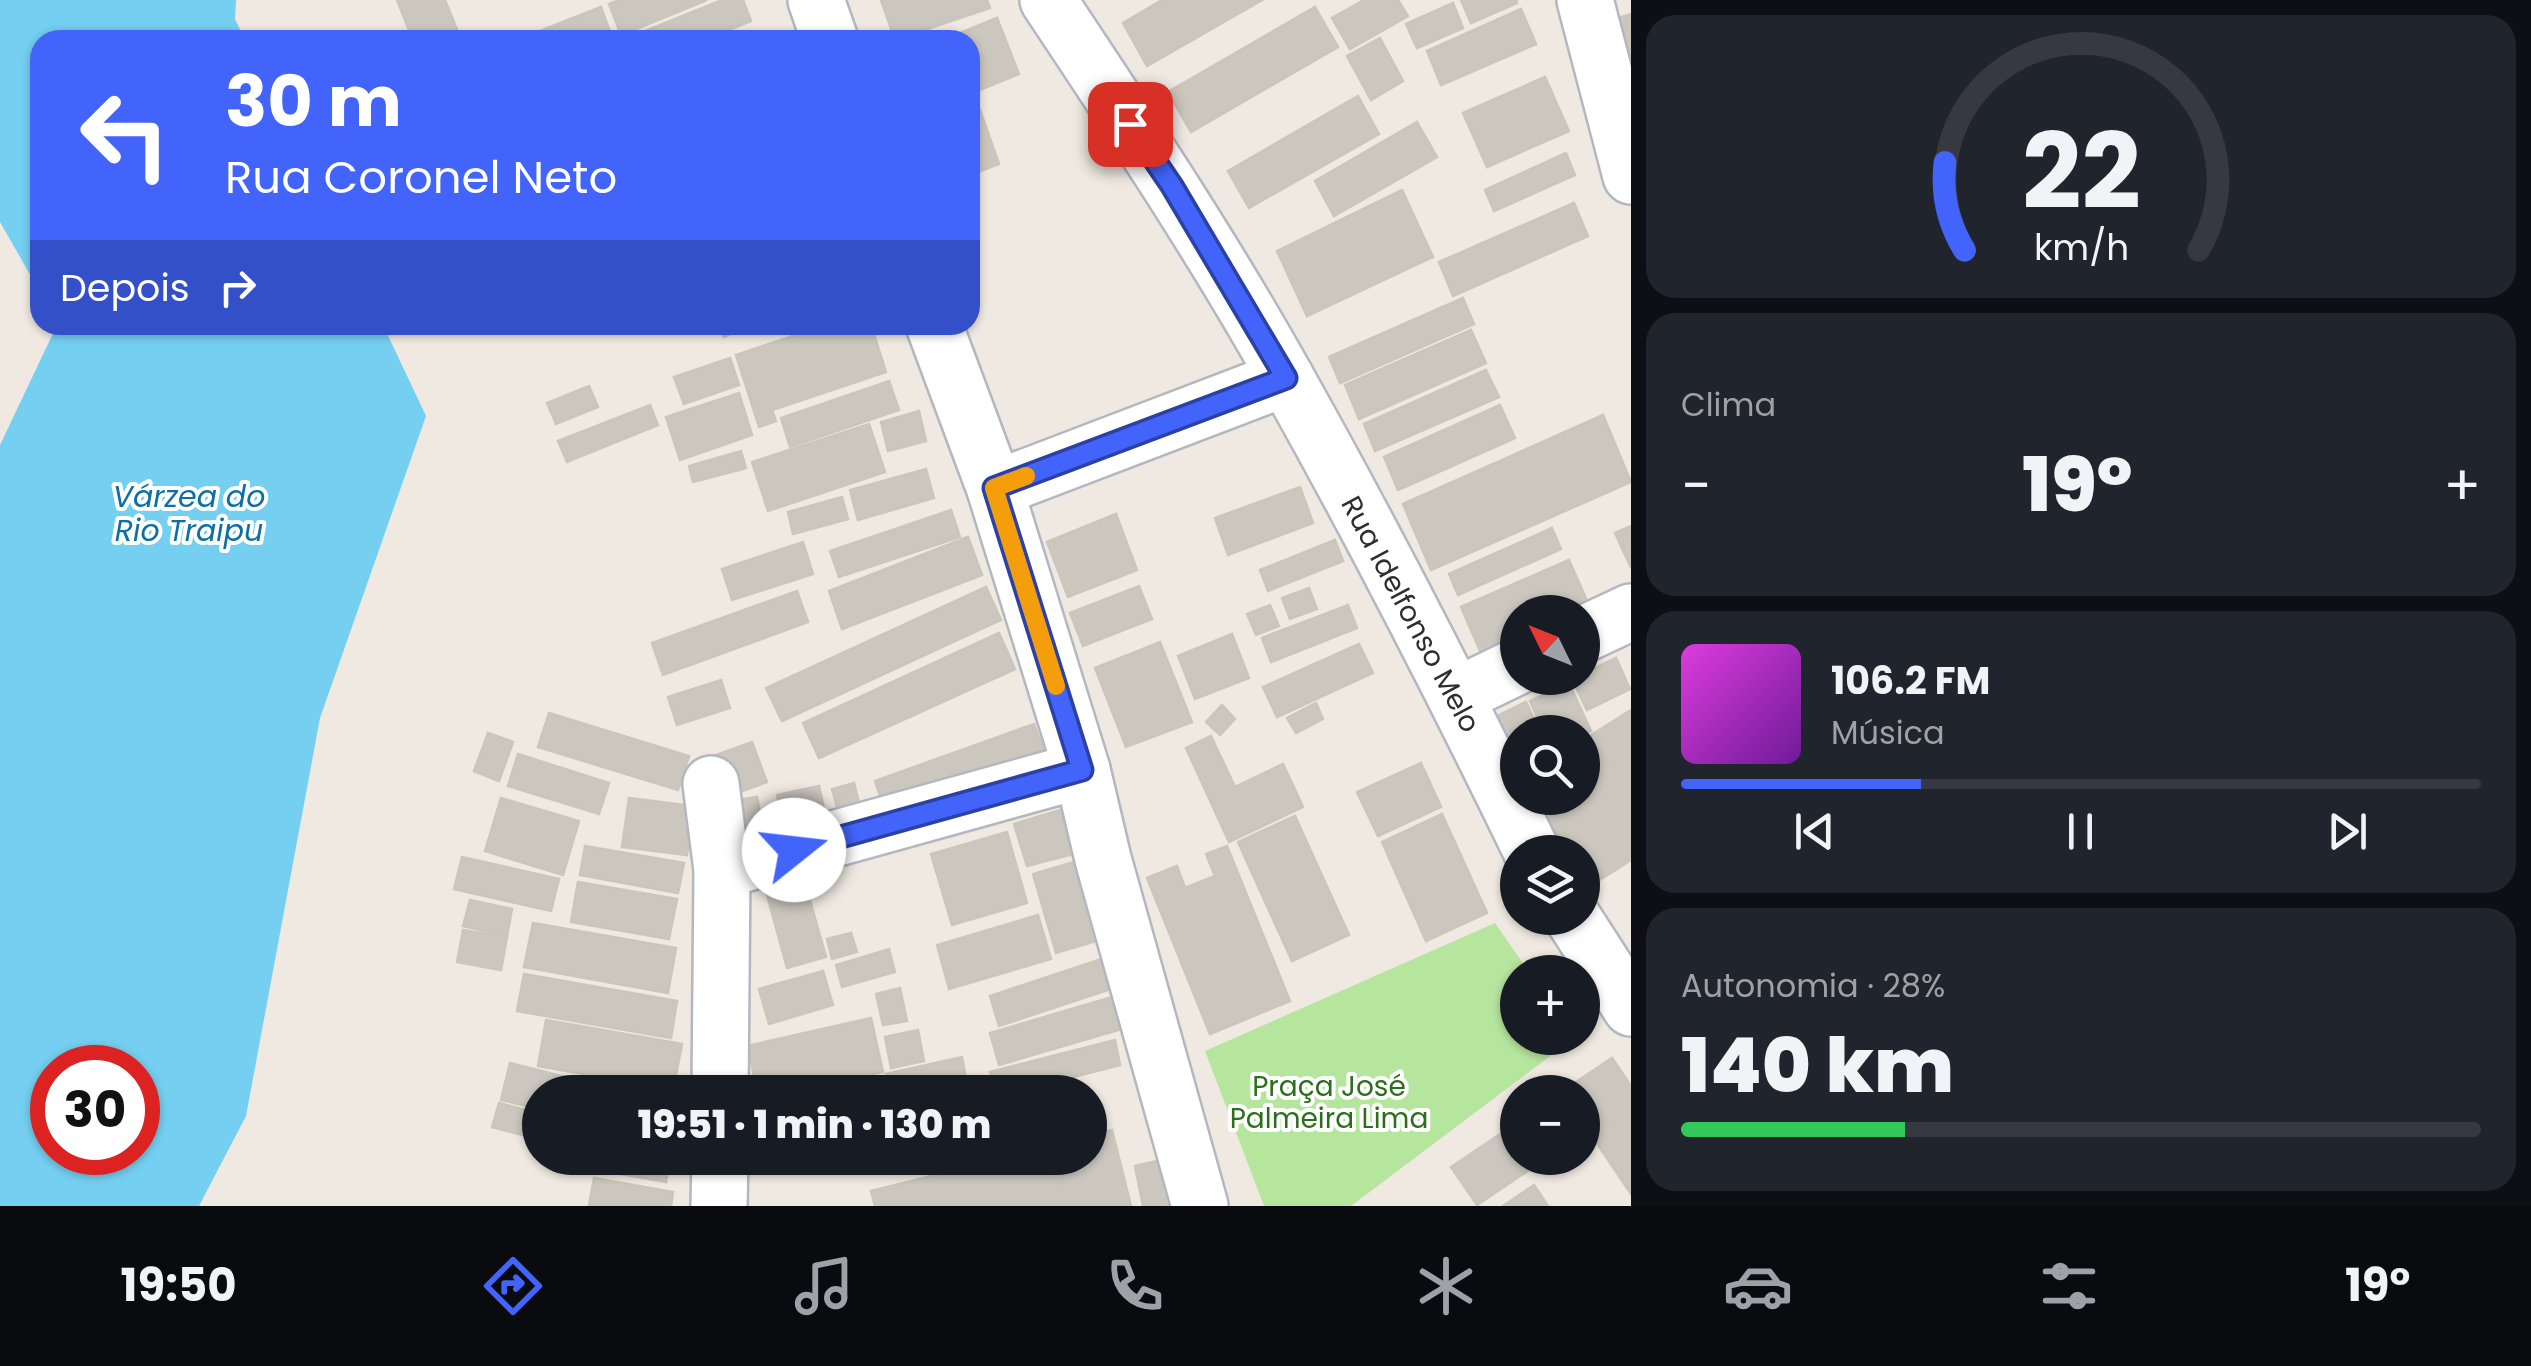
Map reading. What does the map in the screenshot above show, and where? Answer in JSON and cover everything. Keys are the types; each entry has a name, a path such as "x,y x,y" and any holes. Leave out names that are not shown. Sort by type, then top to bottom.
{"street":[{"path":"816,0 826,30"},
{"name":"Rua Idelfonso Melo","path":"1048,0 1172,186 1286,378 1456,696 1524,835"},
{"path":"1585,0 1631,176"},
{"path":"938,335 994,488 1082,770 1103,860 1200,1206"},
{"path":"994,488 1286,378"},
{"path":"1600,627 1631,612"},
{"path":"1456,696 1500,675"},
{"path":"722,870 1082,770"},
{"path":"711,784 722,870 720,1075"},
{"path":"1584,935 1631,1008"},
{"path":"719,1206 720,1175"}],"green space":[{"name":"Praça José Palmeira Lima","path":"1495,923 1517,955 1500,955 1500,1055 1552,1055 1525,1075 1500,1075 1500,1094 1351,1206 1264,1206 1205,1051"}],"water":[{"path":"0,0 236,0 235,19 240,30 30,30 30,274 0,222"},
{"name":"Várzea do Rio Traipu","path":"52,335 388,335 426,416 320,718 246,1116 199,1206 0,1206 0,445"}],"building":[{"path":"397,0 445,0 457,30 409,30"},
{"path":"619,0 707,0 633,30 619,30 609,4"},
{"path":"722,0 743,0 751,21 729,30 648,30"},
{"path":"881,0 987,0 990,8 925,30 892,30"},
{"path":"1162,0 1262,0 1147,66 1123,23"},
{"path":"1364,0 1398,0 1408,16 1350,49 1332,18"},
{"path":"1461,0 1516,0 1517,3 1471,23"},
{"path":"1453,3 1463,28 1417,48 1406,24"},
{"path":"601,7 609,30 543,30"},
{"path":"1315,7 1338,47 1191,132 1168,92"},
{"path":"1521,9 1536,44 1441,85 1427,51"},
{"path":"1631,14 1631,59 1618,18"},
{"path":"997,18 1019,74 980,90 980,30 968,30"},
{"path":"1380,38 1403,81 1371,100 1347,56"},
{"path":"1545,77 1569,131 1487,167 1463,113"},
{"path":"1358,96 1379,134 1249,208 1228,171"},
{"path":"980,110 999,164 980,171"},
{"path":"1417,122 1437,157 1334,216 1315,181"},
{"path":"1566,153 1575,175 1494,211 1485,190"},
{"path":"1402,190 1433,257 1307,316 1277,251"},
{"path":"1574,203 1588,236 1453,296 1439,262"},
{"path":"1463,298 1474,324 1340,383 1329,357"},
{"path":"1471,330 1486,363 1359,419 1345,385"},
{"path":"796,335 874,335 886,372 772,410 776,421 759,427 736,355"},
{"path":"730,358 739,385 684,404 674,377"},
{"path":"1486,370 1499,397 1375,451 1364,424"},
{"path":"889,381 899,410 790,447 781,418"},
{"path":"589,386 598,407 556,424 547,403"},
{"path":"739,393 752,435 680,460 666,417"},
{"path":"650,405 658,425 567,462 558,441"},
{"path":"1500,405 1515,438 1398,490 1384,457"},
{"path":"919,411 926,441 888,451 881,422"},
{"path":"1603,415 1631,482 1431,570 1403,504"},
{"path":"869,424 885,472 768,511 752,462"},
{"path":"741,451 746,468 693,482 689,466"},
{"path":"926,469 934,498 858,520 850,490"},
{"path":"1300,487 1313,523 1228,555 1215,518"},
{"path":"842,497 848,519 793,534 788,512"},
{"path":"951,510 960,537 839,577 830,551"},
{"path":"1116,514 1137,570 1068,597 1047,542"},
{"path":"1631,526 1631,568 1615,533"},
{"path":"1552,528 1561,549 1458,595 1449,574"},
{"path":"968,537 982,575 842,629 829,591"},
{"path":"1335,540 1343,561 1268,591 1260,570"},
{"path":"803,542 813,574 732,600 722,569"},
{"path":"1569,560 1584,595 1500,595 1500,653 1484,660 1461,607"},
{"path":"1139,586 1152,619 1083,646 1070,613"},
{"path":"986,587 1001,620 782,721 766,688"},
{"path":"1309,588 1317,609 1290,619 1282,598"},
{"path":"797,591 808,622 663,675 652,643"},
{"path":"1270,605 1279,626 1256,635 1247,614"},
{"path":"1348,605 1357,628 1271,662 1262,638"},
{"path":"999,633 1015,669 819,758 803,723"},
{"path":"1232,634 1249,678 1195,699 1178,656"},
{"path":"1160,642 1192,722 1126,747 1095,668"},
{"path":"1359,644 1373,673 1277,717 1263,687"},
{"path":"1616,658 1630,689 1587,710 1580,695 1600,695 1600,666"},
{"path":"721,680 730,708 677,725 668,697"},
{"path":"1543,695 1574,695 1584,715 1536,715 1530,701"},
{"path":"1526,702 1532,715 1500,715 1500,722 1497,716"},
{"path":"1316,703 1323,719 1296,733 1287,718"},
{"path":"1222,705 1235,719 1220,735 1206,722"},
{"path":"1631,710 1631,860 1600,880 1600,835 1557,835 1544,815 1600,815 1600,730"},
{"path":"549,713 689,756 678,790 538,747"},
{"path":"1034,724 1049,765 889,822 875,781"},
{"path":"488,733 513,742 499,781 474,771"},
{"path":"1211,736 1235,787 1283,764 1303,807 1229,842 1186,748"},
{"path":"752,742 767,782 718,800 702,760"},
{"path":"518,754 609,783 599,814 508,786"},
{"path":"1421,763 1441,807 1378,836 1357,792"},
{"path":"854,783 864,822 843,828 832,789"},
{"path":"819,786 828,827 786,837 777,795"},
{"path":"757,797 765,835 739,840 732,801"},
{"path":"501,798 579,821 563,875 485,851"},
{"path":"629,798 693,806 687,855 622,847"},
{"path":"1060,810 1073,854 1027,866 1014,824"},
{"path":"1442,814 1487,913 1426,941 1382,842"},
{"path":"1295,816 1349,935 1292,961 1238,842"},
{"path":"1007,832 1027,903 952,925 931,854"},
{"path":"585,846 684,863 678,893 580,875"},
{"path":"1227,846 1290,1001 1210,1034 1147,878 1177,866 1185,888 1215,876 1206,854"},
{"path":"462,857 559,879 551,911 454,889"},
{"path":"1077,861 1100,940 1056,953 1033,874"},
{"path":"804,879 826,957 787,968 766,891"},
{"path":"578,882 677,899 669,939 571,922"},
{"path":"470,900 512,909 507,936 463,926"},
{"path":"1038,915 1051,959 949,989 937,945"},
{"path":"533,923 676,948 668,993 524,967"},
{"path":"463,930 507,937 501,970 457,962"},
{"path":"851,933 857,952 832,959 827,939"},
{"path":"889,949 895,972 842,987 836,965"},
{"path":"1101,959 1111,989 999,1026 990,996"},
{"path":"823,971 833,1005 769,1024 759,989"},
{"path":"524,974 677,1001 671,1038 517,1011"},
{"path":"900,988 907,1021 883,1025 876,994"},
{"path":"1112,997 1122,1029 999,1065 990,1033"},
{"path":"871,1018 883,1072 754,1075 747,1046"},
{"path":"546,1020 682,1044 676,1075 589,1075 538,1066"},
{"path":"918,1030 924,1061 891,1068 885,1037"},
{"path":"1115,1040 1120,1065 1081,1075 990,1072"},
{"path":"962,1057 965,1075 886,1075"},
{"path":"1612,1058 1631,1086 1631,1194 1600,1148 1600,1075 1586,1075"},
{"path":"510,1063 557,1075 522,1075 522,1105 501,1100"},
{"path":"499,1103 522,1109 522,1135 492,1127"},
{"path":"1112,1130 1131,1206 875,1206 871,1191 935,1175 1107,1175 1107,1131"},
{"path":"1500,1134 1500,1175 1522,1175 1477,1205 1451,1167"},
{"path":"1170,1158 1180,1206 1143,1206 1135,1166"},
{"path":"627,1175 667,1175 666,1182"},
{"path":"594,1178 673,1192 671,1206 589,1206"},
{"path":"1534,1185 1548,1206 1503,1206"}],"slow traffic":[{"path":"1026,476 994,488 1056,686"}],"route":[{"path":"794,850 1082,770 994,488 1286,378 1172,186 1130,124"}]}
